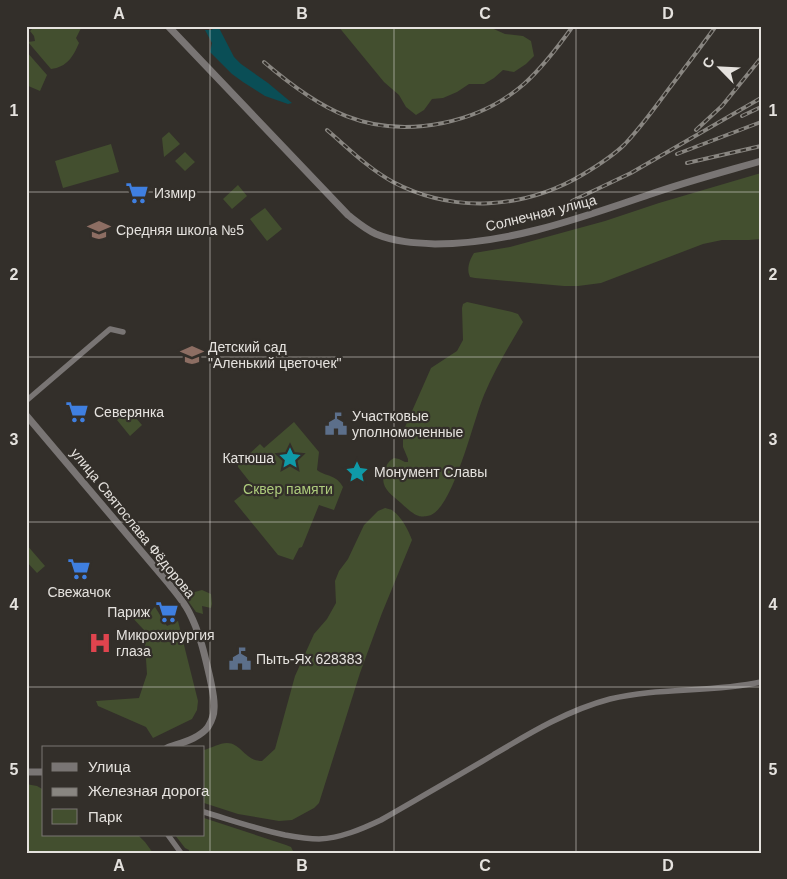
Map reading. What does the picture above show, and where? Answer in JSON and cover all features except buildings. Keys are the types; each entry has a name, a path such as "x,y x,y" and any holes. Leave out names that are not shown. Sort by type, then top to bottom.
{"street":[{"name":"Солнечная улица","path":"168,26 348,215 374,233 397,240 427,244 448,244 509,236 605,210 686,182 761,161"},
{"path":"26,401 110,329 123,332"},
{"name":"улица Святослава Фёдорова","path":"26,415 169,584 191,618 202,644 207,664 213,692 214,710 208,727 195,737 172,746"},
{"path":"205,812 262,830 293,836 318,839 338,836 366,828 529,734 579,710 610,699 649,693 758,683 761,689"},
{"path":"26,772 42,772"},
{"path":"169,836 181,853"}],"green space":[{"path":"35,26 82,26 76,38 79,43 72,57 65,64 51,69 28,42 35,41 30,31"},
{"path":"338,26 487,26 505,34 523,36 531,41 534,56 514,72 503,70 484,84 469,84 443,98 432,99 424,110 416,115 406,107 399,95 384,82"},
{"path":"26,51 47,75 40,91 26,85"},
{"path":"169,132 180,144 164,157 162,138"},
{"path":"111,144 119,172 63,188 55,161"},
{"path":"185,152 195,162 185,171 175,161"},
{"path":"761,173 761,239 722,240 703,244 601,283 564,286 470,277 468,271 469,264 474,253 510,247 605,221"},
{"path":"238,185 247,196 232,209 223,199"},
{"path":"265,208 282,229 267,241 250,219"},
{"path":"467,302 518,314 523,322 497,367 484,395 462,461 447,496 439,508 431,515 420,516 410,511 387,490 383,478 384,473 387,464 394,458 408,462 403,447 405,427 431,368 457,351 463,340 462,308 463,304"},
{"path":"129,410 142,425 130,436 117,420"},
{"name":"Сквер памяти","path":"294,422 319,452 317,470 334,478 343,487 334,510 319,505 302,547 299,548 293,560 278,555 234,501 253,486 238,467 238,464 260,444 264,448"},
{"path":"385,508 399,516 412,540 360,673 319,803 314,808 292,820 279,821 238,814 205,803 205,750 227,743 236,746 251,758 262,761 275,749 295,676 314,634 327,619 336,603 335,581 339,571 348,559 364,525 378,511"},
{"path":"26,544 45,566 37,573 26,561"},
{"path":"202,590 211,594 212,604 211,608 202,606 203,614 196,612 186,598 191,593"},
{"path":"155,607 167,626 178,621 198,701 197,710 192,719 153,738 146,727 98,706 96,701 139,698 147,674 144,630 129,614 133,611 141,620"},
{"path":"26,784 42,789 42,836 139,836 153,853 26,853 26,801 28,796 26,795"},
{"path":"205,818 286,845 291,847 294,853 189,853 189,850 185,848 176,836 205,836"}],"water":[{"path":"214,26 218,26 234,57 241,64 292,103 288,104 265,96 232,74 210,52 212,43 205,30 212,30"}],"railway":[{"path":"264,62 305,94 346,116 368,123 391,127 416,127 465,117 486,109 506,98 538,71 573,26"},
{"path":"327,130 376,171 393,182 416,192 464,203 513,201 537,195 582,175 605,161 631,138 716,26"},
{"path":"696,130 722,106 761,58"},
{"path":"572,201 631,173 761,98"},
{"path":"742,116 761,107"},
{"path":"677,154 761,122"},
{"path":"687,163 761,146"}],"place":[{"name":"Измир","path":"137,193"},
{"name":"Средняя школа №5","path":"99,230"},
{"name":"Детский сад \"Аленький цветочек\"","path":"192,355"},
{"name":"Северянка","path":"77,412"},
{"name":"Участковые уполномоченные","path":"336,424"},
{"name":"Катюша","path":"290,458"},
{"name":"Монумент Славы","path":"357,472"},
{"name":"Свежачок","path":"79,569"},
{"name":"Париж","path":"167,612"},
{"name":"Микрохирургия глаза","path":"100,643"},
{"name":"Пыть-Ях 628383","path":"240,659"}]}
